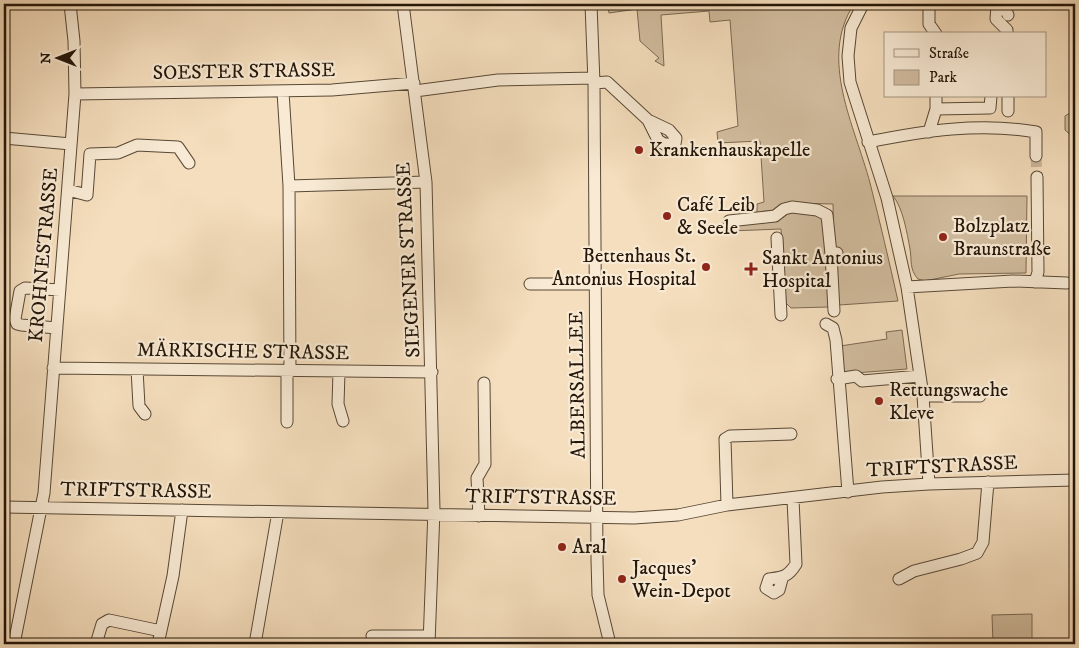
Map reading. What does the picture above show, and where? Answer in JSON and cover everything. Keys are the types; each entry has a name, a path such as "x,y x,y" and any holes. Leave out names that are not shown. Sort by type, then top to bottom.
{"street":[{"name":"KROHNESTRASSE","path":"14,644 16,626 42,508 76,94 74,41 70,4"},
{"name":"SIEGENER STRASSE","path":"403,4 426,182 432,372 433,516 429,640"},
{"name":"ALBERSALLEE","path":"591,4 594,81 598,595 610,644"},
{"path":"863,4 851,28 848,56 850,82 889,208 908,287 920,376 929,484"},
{"path":"929,4 930,24 935,32"},
{"path":"996,4 996,19 1007,32"},
{"name":"SOESTER STRASSE","path":"76,94 283,92 414,87 498,80 594,81 607,82 648,120"},
{"path":"283,92 289,186 287,422"},
{"path":"929,132 936,109 936,98"},
{"path":"936,109 990,108 991,98"},
{"path":"1008,98 1008,111"},
{"path":"868,142 929,132 985,126 1036,132 1036,156"},
{"path":"4,138 71,144"},
{"path":"68,190 87,195 90,154 118,153 137,145 178,147 189,163"},
{"path":"1036,282 1038,272 1037,177"},
{"path":"289,186 426,182"},
{"path":"729,220 776,216 784,209 792,207 817,210 826,215 835,253 834,311"},
{"path":"777,238 782,315"},
{"path":"908,287 1004,281 1067,283"},
{"path":"530,284 596,284"},
{"path":"56,328 21,325 17,324 16,319 20,291 25,288 60,290"},
{"path":"826,324 833,328 836,340 837,379 847,460 848,492"},
{"name":"MÄRKISCHE STRASSE","path":"53,368 288,372 432,372"},
{"path":"137,369 139,406 145,414"},
{"path":"339,372 338,404 343,421"},
{"path":"837,379 856,376 862,381 920,376"},
{"path":"479,516 477,478 485,464 484,383"},
{"path":"922,396 980,396"},
{"path":"727,505 725,439 730,436 791,434"},
{"name":"TRIFTSTRASSE","path":"4,507 598,518 678,515 727,505 929,484 1075,480"},
{"path":"899,579 914,571 962,559 977,553 983,542 988,482"},
{"path":"782,579 791,573 796,564 793,498"},
{"path":"158,644 174,576 182,510"},
{"path":"255,644 278,512"},
{"path":"96,644 102,624 109,620 161,631"},
{"path":"372,636 429,640"}],"green space":[{"path":"625,4 854,4 844,25 839,47 839,70 849,116 870,183 898,301 839,305 835,300 833,204 789,203 773,213 757,215 757,204 764,202 760,141 718,143 717,132 738,126 730,20 710,22 709,11 661,15 664,66 655,61 659,58 640,41 637,9 609,13 608,6"},
{"path":"1075,110 1074,138 1065,130 1065,116"},
{"name":"Bolzplatz Braunstraße","path":"893,196 1027,196 1026,273 959,274 925,281 918,279 912,268 911,253 902,214"},
{"path":"804,210 820,217 827,232 829,307 791,308 786,303 781,229 730,231 731,225"},
{"path":"902,330 907,369 842,374 840,346 887,339 886,332"},
{"path":"1032,614 1032,644 993,644 992,615"}],"tunnel":[{"path":"1036,156 1037,177"}],"place":[{"name":"Krankenhauskapelle","path":"639,150"},
{"name":"Café Leib & Seele","path":"667,216"},
{"name":"Bolzplatz Braunstraße","path":"943,237"},
{"name":"Bettenhaus St. Antonius Hospital","path":"706,267"},
{"name":"Sankt Antonius Hospital","path":"751,269"},
{"name":"Rettungswache Kleve","path":"879,401"},
{"name":"Aral","path":"562,547"},
{"name":"Jacques’ Wein-Depot","path":"622,579"}]}
